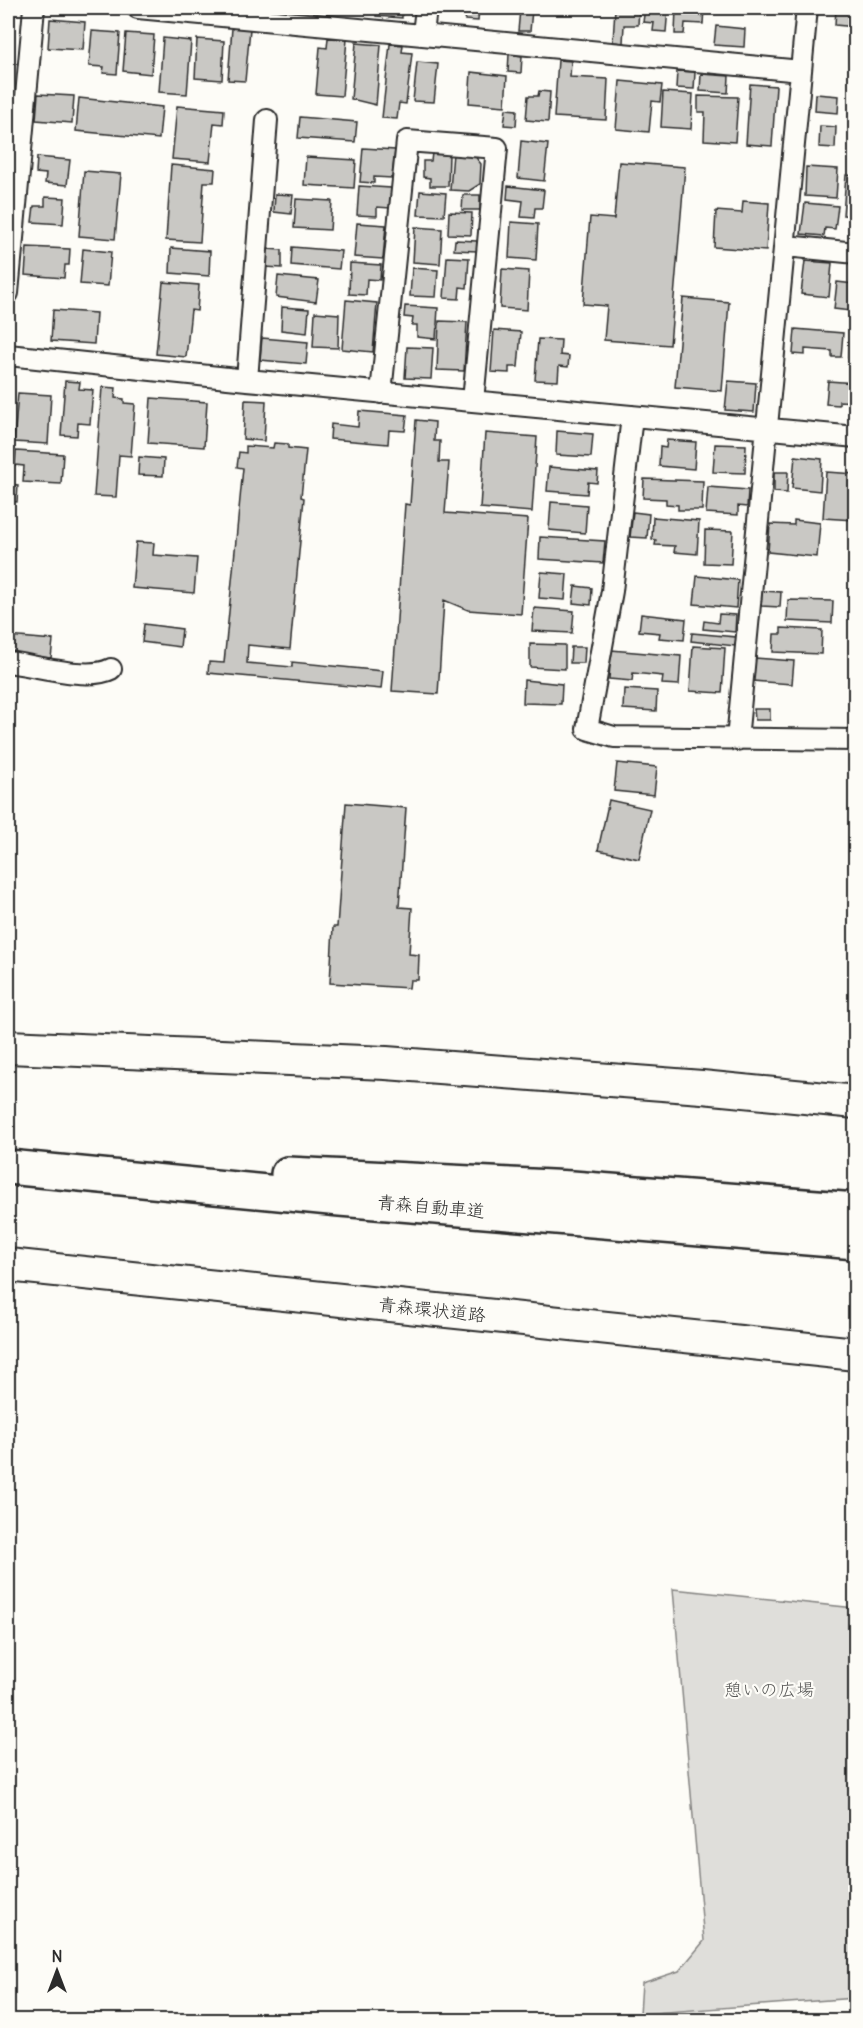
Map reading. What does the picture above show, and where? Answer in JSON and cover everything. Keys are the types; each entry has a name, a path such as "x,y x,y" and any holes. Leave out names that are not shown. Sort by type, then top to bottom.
{"highway":[{"path":"8,1047 386,1063 702,1087 855,1102"},
{"name":"青森自動車道","path":"8,1165 343,1176 572,1188 855,1210"},
{"name":"青森自動車道","path":"8,1165 340,1200 855,1242"},
{"name":"青森環状道路","path":"8,1266 855,1354"}],"street":[{"path":"8,293 34,8"},
{"path":"138,8 801,71"},
{"path":"423,34 426,8"},
{"path":"737,740 807,8"},
{"path":"247,380 267,120"},
{"path":"381,393 407,141 497,148 473,401"},
{"path":"786,246 855,253"},
{"path":"8,355 381,393 855,437"},
{"path":"632,416 612,591 587,729 614,736 737,740 855,740"},
{"path":"8,662 83,673 102,674 111,669"}],"green space":[{"name":"憩いの広場","path":"673,1589 855,1608 855,1998 640,2014 642,1983 679,1971 704,1941"}],"building":[{"path":"376,8 402,8 402,18 376,16"},
{"path":"449,8 479,8 478,21 465,20 466,15 448,13"},
{"path":"615,8 639,8 638,25 624,25 623,43 613,42"},
{"path":"645,8 668,8 666,32 653,31 654,23 643,22"},
{"path":"676,8 704,8 703,24 685,23 684,34 675,34"},
{"path":"836,8 856,8 856,27 835,25"},
{"path":"520,10 532,10 530,31 518,31"},
{"path":"50,19 85,22 83,50 48,48"},
{"path":"716,26 745,29 744,47 714,45"},
{"path":"232,28 250,29 245,81 228,80"},
{"path":"92,31 120,33 117,74 103,73 104,67 89,66"},
{"path":"126,33 154,35 151,74 123,71"},
{"path":"163,38 191,41 187,94 159,92"},
{"path":"328,38 347,39 342,96 316,94 320,47 327,48"},
{"path":"197,39 224,41 222,80 195,78"},
{"path":"356,43 381,45 376,105 351,99"},
{"path":"390,44 403,45 402,52 412,53 406,104 399,103 397,119 382,118"},
{"path":"509,54 522,56 521,73 508,72"},
{"path":"558,60 571,61 570,77 608,79 606,120 554,117"},
{"path":"417,62 438,64 434,102 413,101"},
{"path":"677,71 695,72 694,89 676,88"},
{"path":"471,72 507,76 505,106 469,103"},
{"path":"701,74 729,76 728,93 700,91"},
{"path":"620,81 662,85 660,102 652,101 649,132 616,129"},
{"path":"750,84 776,86 772,146 746,144"},
{"path":"539,91 550,92 548,122 526,120 528,96 538,96"},
{"path":"663,92 693,94 691,129 661,127"},
{"path":"38,94 74,96 72,123 36,120"},
{"path":"816,94 839,96 838,113 815,111"},
{"path":"698,96 738,97 735,142 704,140 705,112 698,112"},
{"path":"79,98 162,107 159,139 76,131"},
{"path":"177,106 224,110 223,124 214,123 210,162 172,159"},
{"path":"506,109 517,110 516,126 504,125"},
{"path":"300,117 357,122 355,142 298,138"},
{"path":"820,126 836,127 835,148 819,147"},
{"path":"521,141 548,144 544,181 518,178"},
{"path":"363,148 395,150 392,178 374,177 374,183 360,182"},
{"path":"432,153 449,154 448,186 430,186 430,178 423,177 423,161 431,161"},
{"path":"453,153 474,155 481,164 480,184 469,191 450,190"},
{"path":"37,157 70,160 67,185 45,183 46,174 36,173"},
{"path":"306,157 356,160 354,188 304,185"},
{"path":"619,162 685,167 670,345 604,340 607,306 583,304 590,217 614,219"},
{"path":"171,165 215,169 214,182 204,182 200,242 166,240"},
{"path":"806,167 838,169 836,198 805,196"},
{"path":"84,171 121,174 115,239 79,236"},
{"path":"846,175 856,176 856,216 843,215"},
{"path":"359,186 391,188 390,208 377,207 377,216 357,215"},
{"path":"508,186 544,190 542,208 535,208 534,218 521,217 523,201 507,199"},
{"path":"420,191 446,193 444,216 418,215"},
{"path":"275,194 293,195 291,214 274,212"},
{"path":"463,195 480,195 480,210 462,210"},
{"path":"45,197 65,198 63,224 32,222 34,206 45,206"},
{"path":"296,199 332,201 330,230 294,228"},
{"path":"743,201 769,203 766,251 714,247 716,211 742,213"},
{"path":"805,203 838,206 835,229 825,228 824,236 801,234"},
{"path":"449,212 472,213 471,235 448,234"},
{"path":"511,222 538,224 536,260 509,258"},
{"path":"357,223 386,225 383,259 354,257"},
{"path":"415,227 442,229 440,264 413,262"},
{"path":"455,240 477,241 477,251 454,250"},
{"path":"27,247 70,249 69,265 65,265 64,278 25,275"},
{"path":"292,247 341,251 339,269 291,265"},
{"path":"171,248 210,251 209,276 170,273"},
{"path":"83,249 111,252 108,286 80,284"},
{"path":"266,249 282,250 282,268 265,267"},
{"path":"447,257 469,258 467,288 460,287 459,299 444,298"},
{"path":"805,261 832,263 829,297 801,294"},
{"path":"350,263 381,265 380,280 367,279 366,295 349,294"},
{"path":"412,268 438,270 436,297 410,296"},
{"path":"502,269 529,271 527,310 500,308"},
{"path":"278,276 319,280 316,302 276,297"},
{"path":"163,282 199,285 197,311 191,310 186,357 156,354"},
{"path":"837,282 854,284 851,311 834,309"},
{"path":"683,298 729,302 722,391 675,387"},
{"path":"346,300 377,303 373,352 342,349"},
{"path":"405,306 438,308 436,339 417,337 417,325 412,325 413,318 404,317"},
{"path":"282,307 309,309 307,333 281,330"},
{"path":"53,310 96,313 94,344 51,341"},
{"path":"315,312 339,314 338,348 313,347"},
{"path":"439,321 467,322 464,371 437,370"},
{"path":"795,329 843,333 841,357 832,357 832,351 805,349 805,355 793,354"},
{"path":"494,330 521,332 518,367 509,367 509,373 491,372"},
{"path":"849,335 856,335 856,359 848,358"},
{"path":"262,338 308,342 306,364 260,360"},
{"path":"538,339 561,340 560,355 569,356 568,367 559,366 558,381 535,380"},
{"path":"407,347 433,348 431,379 405,378"},
{"path":"65,381 80,382 79,389 93,390 90,424 78,423 77,436 61,435"},
{"path":"728,381 756,383 754,412 725,410"},
{"path":"828,381 856,383 856,402 839,401 839,405 826,404"},
{"path":"102,387 116,388 115,398 124,399 124,403 135,404 131,456 119,455 116,497 94,496"},
{"path":"18,393 51,395 48,444 14,442"},
{"path":"151,398 207,402 204,447 148,443"},
{"path":"245,400 266,401 264,441 243,439"},
{"path":"359,411 407,415 405,431 389,430 388,444 330,439 331,424 358,427"},
{"path":"416,420 435,422 434,441 440,441 439,462 449,462 445,513 528,519 521,614 468,610 444,600 438,694 392,691 405,504 410,505"},
{"path":"557,431 593,434 591,457 556,455"},
{"path":"485,433 537,437 532,512 480,508"},
{"path":"667,440 696,442 694,469 659,466 660,447 666,448"},
{"path":"274,443 288,444 288,448 306,450 301,497 304,498 290,649 248,645 247,663 292,667 292,662 383,671 381,689 208,673 209,662 224,663 243,468 237,467 239,452 246,453 246,446 273,448"},
{"path":"715,444 746,445 745,473 713,472"},
{"path":"16,451 63,454 61,484 23,482 24,466 15,465"},
{"path":"795,456 822,459 820,491 792,488"},
{"path":"139,457 164,459 163,476 138,475"},
{"path":"549,467 598,471 597,483 588,482 587,494 547,491"},
{"path":"774,472 788,472 787,493 774,492"},
{"path":"826,472 856,474 854,520 823,518"},
{"path":"644,479 703,481 702,510 678,510 678,505 666,504 666,499 643,498"},
{"path":"8,484 18,485 17,502 8,501"},
{"path":"708,487 748,490 747,507 738,506 738,515 706,513"},
{"path":"551,502 587,505 585,533 549,530"},
{"path":"633,512 649,514 647,538 630,537"},
{"path":"653,517 699,521 697,554 674,552 675,546 655,545 656,540 652,539"},
{"path":"794,520 820,523 817,557 768,552 770,524 794,525"},
{"path":"705,530 733,531 731,564 704,563"},
{"path":"540,537 605,541 603,563 539,559"},
{"path":"136,542 154,543 153,555 197,558 194,593 132,588"},
{"path":"541,572 567,574 565,600 539,598"},
{"path":"697,576 738,580 736,608 694,604"},
{"path":"575,586 592,588 591,605 573,603"},
{"path":"762,591 781,592 780,607 761,606"},
{"path":"788,600 833,601 832,623 787,621"},
{"path":"534,608 574,611 572,633 532,631"},
{"path":"641,614 686,619 684,640 659,638 660,633 639,631"},
{"path":"719,614 736,615 735,632 703,629 704,621 718,623"},
{"path":"144,624 182,629 180,647 142,642"},
{"path":"781,628 822,630 821,654 773,652 774,634 781,634"},
{"path":"692,633 736,637 735,646 691,641"},
{"path":"8,636 53,640 51,658 8,654"},
{"path":"530,644 565,645 565,669 530,667"},
{"path":"693,646 725,648 722,693 690,691"},
{"path":"571,647 585,647 584,663 570,663"},
{"path":"611,650 681,656 679,685 662,684 663,676 633,673 632,681 609,679"},
{"path":"755,658 794,661 792,684 753,681"},
{"path":"524,680 562,684 561,704 523,703"},
{"path":"624,689 657,691 656,711 623,709"},
{"path":"754,709 770,709 770,720 755,720"},
{"path":"617,763 657,767 654,795 614,791"},
{"path":"609,800 650,809 639,859 598,850"},
{"path":"346,803 406,808 399,907 412,908 409,954 419,955 418,980 410,980 409,988 330,983 333,927 337,927"}]}
